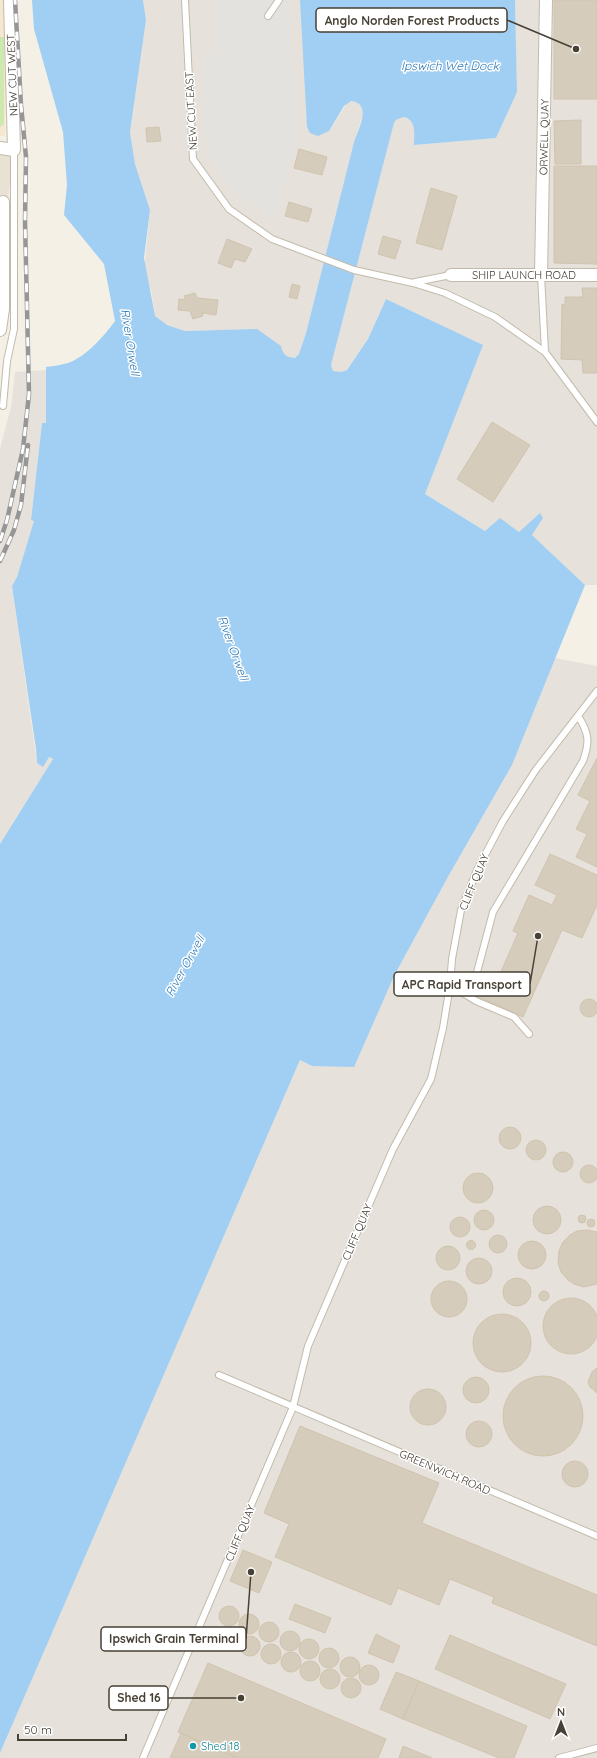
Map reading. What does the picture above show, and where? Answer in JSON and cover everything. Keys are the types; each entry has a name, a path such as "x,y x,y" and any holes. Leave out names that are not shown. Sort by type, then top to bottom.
{"street":[{"name":"NEW CUT WEST","path":"10,0 14,150"},
{"name":"ORWELL QUAY","path":"541,275 546,0"},
{"path":"0,148 14,150"},
{"path":"0,328 4,309 3,202"},
{"name":"SHIP LAUNCH ROAD","path":"451,275 597,275"}],"lane":[{"name":"NEW CUT EAST","path":"184,0 193,159 229,209 272,239 354,270 413,283 445,293 495,316 545,352 597,422"},
{"path":"268,16 279,0"},
{"path":"3,406 7,361 14,329 14,150"},
{"path":"413,283 451,275"},
{"path":"541,275 545,352"},
{"name":"CLIFF QUAY","path":"143,1758 293,1407 308,1346 393,1149 431,1078 444,1028 452,959 461,910 477,870 503,821 531,777 597,691"},
{"path":"476,976 493,912 584,761 589,746 586,729 578,716"},
{"path":"450,985 476,1001 514,1017 529,1034"},
{"name":"GREENWICH ROAD","path":"219,1374 597,1536"},
{"path":"559,1758 597,1748"}],"shaded area":[{"path":"0,0 4,0 6,27 5,136 0,136"},
{"path":"143,0 300,0 329,131 347,103 351,101 357,102 363,109 363,114 354,142 306,333 299,354 295,358 287,357 283,353 222,330 185,331 167,325 155,316 151,290 143,281 150,210 135,164 130,132 146,20"},
{"path":"213,0 289,0 296,142 274,220 231,189 207,150 203,108 204,53 217,52"},
{"path":"515,0 597,0 597,585 585,585 532,535 543,518 540,513 519,533 485,531 425,494 482,345 386,299 368,339 347,370 341,372 333,371 331,365 394,123 396,120 403,117 411,120 414,124 414,145 496,138 517,92"},
{"path":"0,148 14,150 8,199 0,330"},
{"path":"46,370 46,423 42,423 31,519 35,520 17,577 12,586 37,763 49,757 53,759 0,844 0,449 11,407 15,372"},
{"path":"555,658 597,666 597,1758 0,1758 0,1753 55,1624 300,1060 312,1066 394,976 449,875 512,765"}],"green space":[{"path":"0,37 4,37 4,124 0,127"}],"water":[{"path":"32,0 143,0 146,20 130,132 135,164 150,210 144,258 155,316 167,325 185,331 257,329 281,346 285,355 295,358 299,354 306,333 354,142 361,124 363,112 358,103 351,101 344,106 329,131 318,136 310,133 307,127 300,0 515,0 517,92 496,138 414,145 414,128 411,121 403,117 396,120 394,123 331,365 333,371 341,372 347,370 368,339 386,299 483,345 425,494 485,531 500,518 519,532 540,513 543,518 532,535 585,585 512,765 449,875 394,976 354,1067 312,1066 300,1060 0,1753 0,844 53,759 49,757 43,767 37,763 12,586 17,577 34,521 31,520 42,423 46,423 46,367 68,363 82,356 106,333 115,321 104,264 64,215 67,185 63,132 34,29"}],"building":[{"path":"554,0 597,0 597,99 554,99"},
{"path":"581,120 581,164 555,164 554,121"},
{"path":"159,127 161,141 147,142 146,128"},
{"path":"299,149 327,157 322,175 294,168"},
{"path":"554,166 597,166 597,264 554,263"},
{"path":"431,188 457,196 442,250 416,243"},
{"path":"289,202 312,209 308,222 285,216"},
{"path":"383,236 401,241 395,259 378,254"},
{"path":"227,239 252,249 245,262 235,259 231,268 218,263"},
{"path":"292,284 300,286 297,299 289,297"},
{"path":"582,288 597,288 597,373 583,373 582,360 561,359 562,304 565,305 565,297 583,297"},
{"path":"195,293 197,298 218,300 216,315 202,313 203,316 193,319 190,311 178,310 179,299 186,300 184,296"},
{"path":"492,422 530,445 493,502 457,479"},
{"path":"597,758 597,867 576,857 587,834 576,829 590,801 578,795"},
{"path":"550,854 597,875 597,905 582,938 562,930 523,1017 474,995 482,977 496,983 518,933 513,931 529,895 552,905 557,895 535,885"},
{"path":"589,999 595,1002 598,1008 595,1014 589,1017 583,1014 580,1008 583,1002"},
{"path":"510,1127 514,1128 520,1134 520,1142 514,1148 510,1149 506,1148 500,1142 499,1138 500,1134 506,1128"},
{"path":"532,1140 540,1140 546,1146 546,1154 540,1160 532,1160 526,1154 526,1146"},
{"path":"563,1152 570,1155 573,1162 570,1169 563,1172 556,1169 553,1162 556,1155"},
{"path":"589,1165 595,1168 598,1174 595,1180 589,1183 583,1180 580,1174 583,1168"},
{"path":"478,1173 489,1177 493,1188 489,1199 478,1203 467,1199 463,1188 467,1177"},
{"path":"547,1206 557,1210 561,1220 557,1230 547,1234 537,1230 533,1220 537,1210"},
{"path":"480,1210 488,1210 494,1216 494,1224 488,1230 480,1230 474,1224 474,1216"},
{"path":"580,1215 584,1215 586,1219 584,1223 580,1223 578,1221 578,1217"},
{"path":"460,1217 467,1220 470,1227 467,1234 460,1237 453,1234 450,1227 453,1220"},
{"path":"589,1219 593,1219 595,1223 593,1227 589,1227 587,1225 587,1221"},
{"path":"587,1230 597,1232 597,1284 584,1287 574,1284 568,1280 561,1272 558,1263 559,1251 563,1242 577,1231"},
{"path":"498,1235 504,1238 507,1244 504,1250 498,1253 492,1250 489,1244 492,1238"},
{"path":"469,1241 473,1241 475,1245 473,1249 469,1249 467,1247 467,1243"},
{"path":"532,1241 542,1245 546,1255 542,1265 532,1269 522,1265 518,1255 522,1245"},
{"path":"448,1246 457,1249 460,1258 457,1267 448,1270 439,1267 436,1258 439,1249"},
{"path":"479,1258 488,1262 492,1271 488,1280 479,1284 470,1280 466,1271 470,1262"},
{"path":"517,1278 523,1279 527,1282 530,1286 530,1298 527,1302 523,1305 517,1306 511,1305 507,1302 504,1298 503,1292 504,1286 507,1282 511,1279"},
{"path":"449,1281 462,1286 467,1299 462,1312 449,1317 436,1312 431,1299 436,1286"},
{"path":"542,1291 546,1291 549,1296 546,1301 542,1301 539,1298 539,1294"},
{"path":"565,1298 577,1298 591,1306 599,1320 597,1337 591,1346 577,1354 565,1354 555,1349 548,1342 543,1332 543,1320 548,1310 555,1303"},
{"path":"502,1314 518,1319 526,1327 531,1343 526,1359 518,1367 502,1372 486,1367 478,1359 473,1343 478,1327 486,1319"},
{"path":"597,1368 597,1393 590,1387 588,1382 592,1372"},
{"path":"543,1376 558,1379 571,1388 580,1401 583,1416 580,1431 571,1444 558,1453 543,1456 528,1453 515,1444 506,1431 503,1416 506,1401 515,1388 528,1379"},
{"path":"476,1377 485,1381 489,1390 485,1399 476,1403 467,1399 463,1390 467,1381"},
{"path":"428,1389 441,1394 446,1407 441,1420 428,1425 415,1420 410,1407 415,1394"},
{"path":"479,1421 488,1425 492,1434 488,1443 479,1447 470,1443 466,1434 470,1425"},
{"path":"300,1426 439,1483 422,1523 597,1595 597,1646 492,1603 494,1597 450,1579 439,1605 398,1588 391,1605 275,1557 289,1524 264,1513"},
{"path":"575,1461 584,1465 588,1474 584,1483 575,1487 566,1483 562,1474 566,1465"},
{"path":"243,1550 272,1562 259,1593 230,1581"},
{"path":"295,1604 331,1618 325,1633 289,1619"},
{"path":"229,1606 236,1609 239,1616 236,1623 229,1626 222,1623 219,1616 222,1609"},
{"path":"249,1614 256,1617 259,1624 256,1631 249,1634 242,1631 239,1624 242,1617"},
{"path":"269,1622 276,1625 279,1632 276,1639 269,1642 262,1639 259,1632 262,1625"},
{"path":"290,1631 297,1634 300,1641 297,1648 290,1651 283,1648 280,1641 283,1634"},
{"path":"376,1634 400,1646 393,1663 368,1653"},
{"path":"450,1635 566,1684 550,1719 435,1669"},
{"path":"250,1636 257,1639 260,1646 257,1653 250,1656 243,1653 240,1646 243,1639"},
{"path":"309,1639 316,1642 319,1649 316,1656 309,1659 302,1656 299,1649 302,1642"},
{"path":"271,1644 278,1647 281,1654 278,1661 271,1664 264,1661 261,1654 264,1647"},
{"path":"329,1648 336,1651 339,1658 336,1665 329,1668 322,1665 319,1658 322,1651"},
{"path":"291,1652 298,1655 301,1662 298,1669 291,1672 284,1669 281,1662 284,1655"},
{"path":"350,1657 357,1660 360,1667 357,1674 350,1677 343,1674 340,1667 343,1660"},
{"path":"310,1661 317,1664 320,1671 317,1678 310,1681 303,1678 300,1671 303,1664"},
{"path":"208,1663 386,1739 378,1758 238,1758 178,1732"},
{"path":"369,1665 376,1668 379,1675 376,1682 369,1685 362,1682 359,1675 362,1668"},
{"path":"330,1669 337,1672 340,1679 337,1686 330,1689 323,1686 320,1679 323,1672"},
{"path":"396,1672 419,1681 403,1719 380,1709"},
{"path":"351,1678 358,1681 361,1688 358,1695 351,1698 344,1695 341,1688 344,1681"},
{"path":"419,1681 527,1726 514,1758 499,1758 403,1719"},
{"name":"Shed 18","path":"181,1733 238,1758 170,1758"},
{"path":"403,1746 432,1758 399,1758"}],"railway":[{"path":"0,541 7,520 23,449 29,394 25,221 26,157 21,105 15,0"},
{"path":"0,561 14,530 21,505 28,445"}],"place":[{"name":"Anglo Norden Forest Products","path":"576,49"},
{"name":"APC Rapid Transport","path":"538,936"},
{"name":"Ipswich Grain Terminal","path":"251,1572"},
{"name":"Shed 16","path":"241,1698"},
{"name":"Shed 18","path":"193,1746"}],"water label":[{"name":"Ipswich Wet Dock","path":"450,66"},
{"name":"River Orwell","path":"130,342"},
{"name":"River Orwell","path":"233,648"},
{"name":"River Orwell","path":"185,966"}]}
